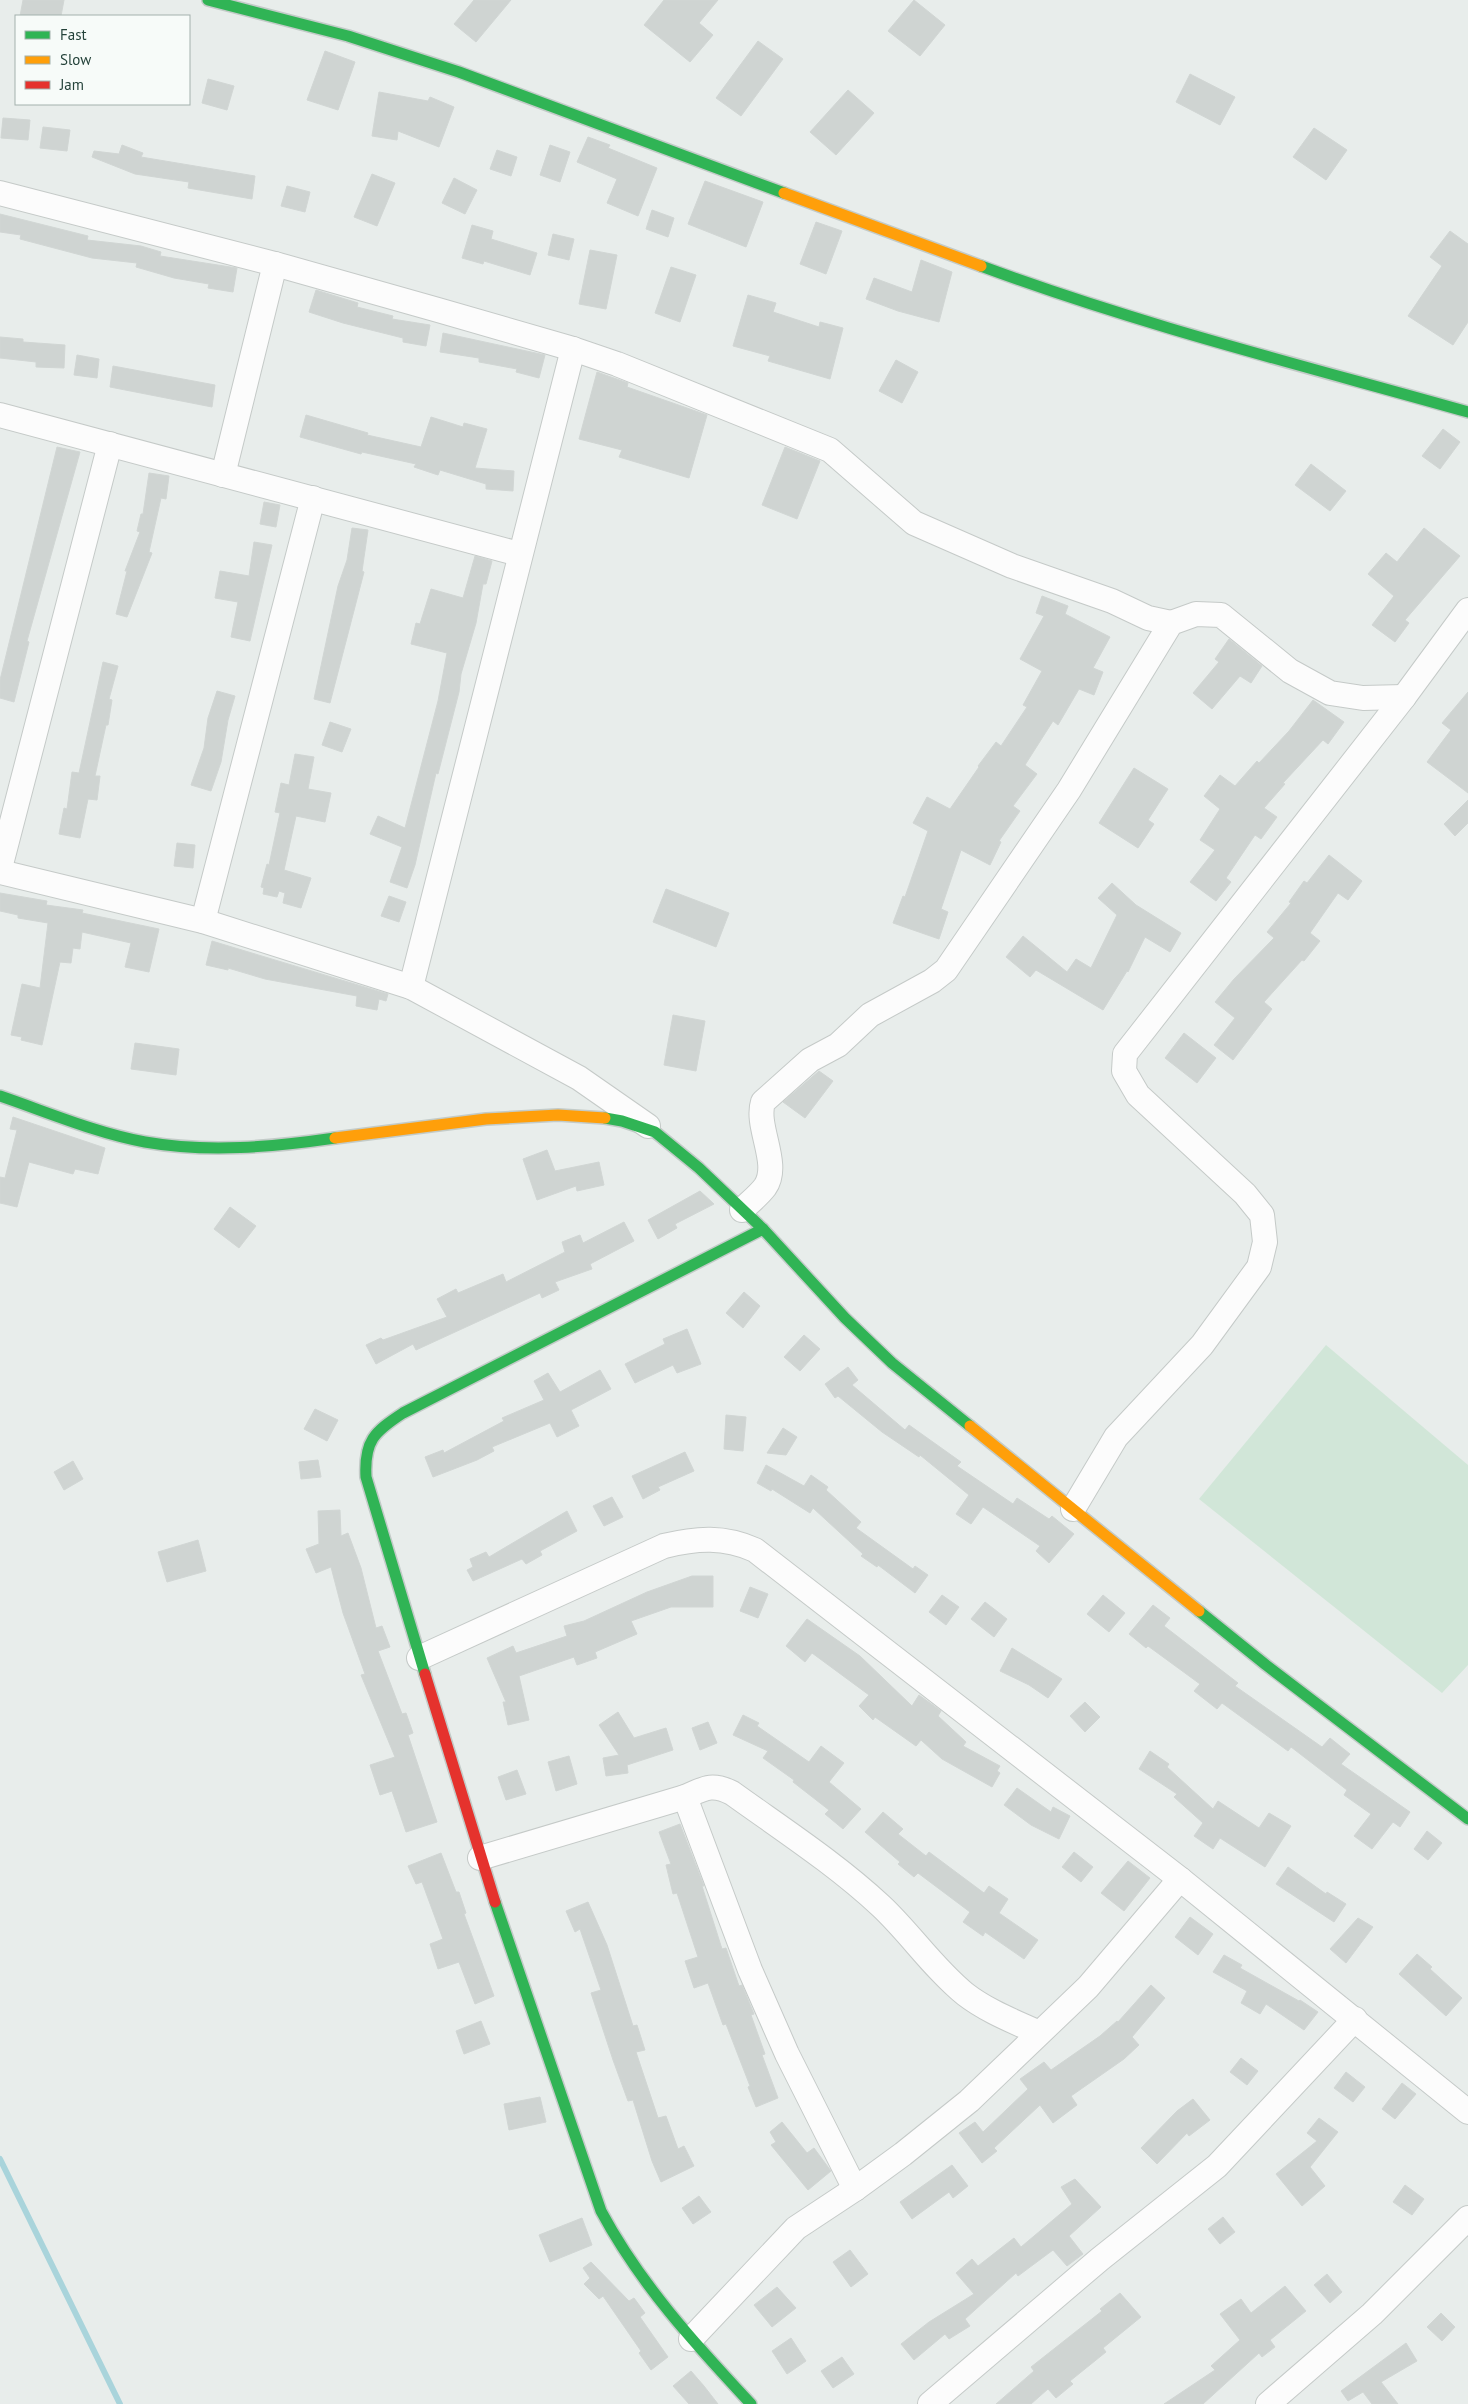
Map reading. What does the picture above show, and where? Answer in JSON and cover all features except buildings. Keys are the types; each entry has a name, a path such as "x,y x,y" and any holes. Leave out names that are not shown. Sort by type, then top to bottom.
{"street":[{"path":"208,0 348,36 459,72 1054,293 1178,331 1468,412"},
{"path":"0,192 275,264 573,349 830,450 914,523 1012,566 1112,601 1148,618 1171,623 1196,614 1221,615 1290,671 1330,693 1362,698 1404,697"},
{"path":"223,474 275,264"},
{"path":"411,987 519,554 573,349"},
{"path":"0,415 519,554"},
{"path":"0,868 110,444"},
{"path":"202,921 313,498"},
{"path":"1073,1509 1116,1437 1202,1345 1259,1267 1265,1242 1262,1215 1245,1194 1138,1096 1124,1071 1125,1054 1404,697 1468,610"},
{"path":"742,1210 766,1186 770,1166 760,1112 762,1102 810,1060 838,1045 870,1015 932,981 946,970 1069,790 1171,623"},
{"path":"0,872 202,921 411,987 579,1078 655,1132 699,1168 762,1229 845,1318 892,1363 1266,1664 1468,1818"},
{"path":"0,1096 115,1135 146,1142 205,1148 264,1146 486,1119 558,1115 612,1119 655,1132"},
{"path":"751,2404 691,2340 636,2273 617,2244 601,2211 480,1858 366,1477 364,1456 372,1438 384,1425 403,1413 762,1229"},
{"path":"419,1658 664,1546 702,1538 738,1542 755,1550 1180,1879 1468,2112"},
{"path":"480,1858 685,1797 706,1787 719,1786 732,1793 853,1882 881,1906 935,1966 965,1994 993,2012 1039,2033"},
{"path":"685,1797 750,1970 787,2054 855,2189"},
{"path":"691,2340 796,2228 903,2154 969,2101 1088,1987 1180,1879"},
{"path":"930,2404 1100,2259 1216,2166 1355,2019"},
{"path":"1268,2404 1372,2314 1468,2218"}],"green space":[{"path":"1326,1345 1468,1465 1468,1665 1442,1693 1199,1499"}],"waterway":[{"path":"0,2159 120,2404"}],"traffic: fast":[{"path":"208,0 348,36 459,72 784,193"},
{"path":"981,266 1162,326 1468,412"},
{"path":"0,1096 72,1122 145,1142 193,1147 240,1148 335,1138"},
{"path":"605,1118 622,1121 655,1132 699,1168 763,1229 845,1318 892,1363 970,1426"},
{"path":"425,1674 366,1477 369,1446 378,1432 403,1413 763,1229"},
{"path":"1199,1611 1266,1665 1468,1819"},
{"path":"495,1902 601,2211 616,2238 651,2288 689,2336 751,2404"}],"traffic: slow":[{"path":"784,193 981,266"},
{"path":"335,1138 486,1119 558,1115 605,1118"},
{"path":"970,1426 1199,1611"}],"traffic: jam":[{"path":"425,1674 495,1902"}]}
